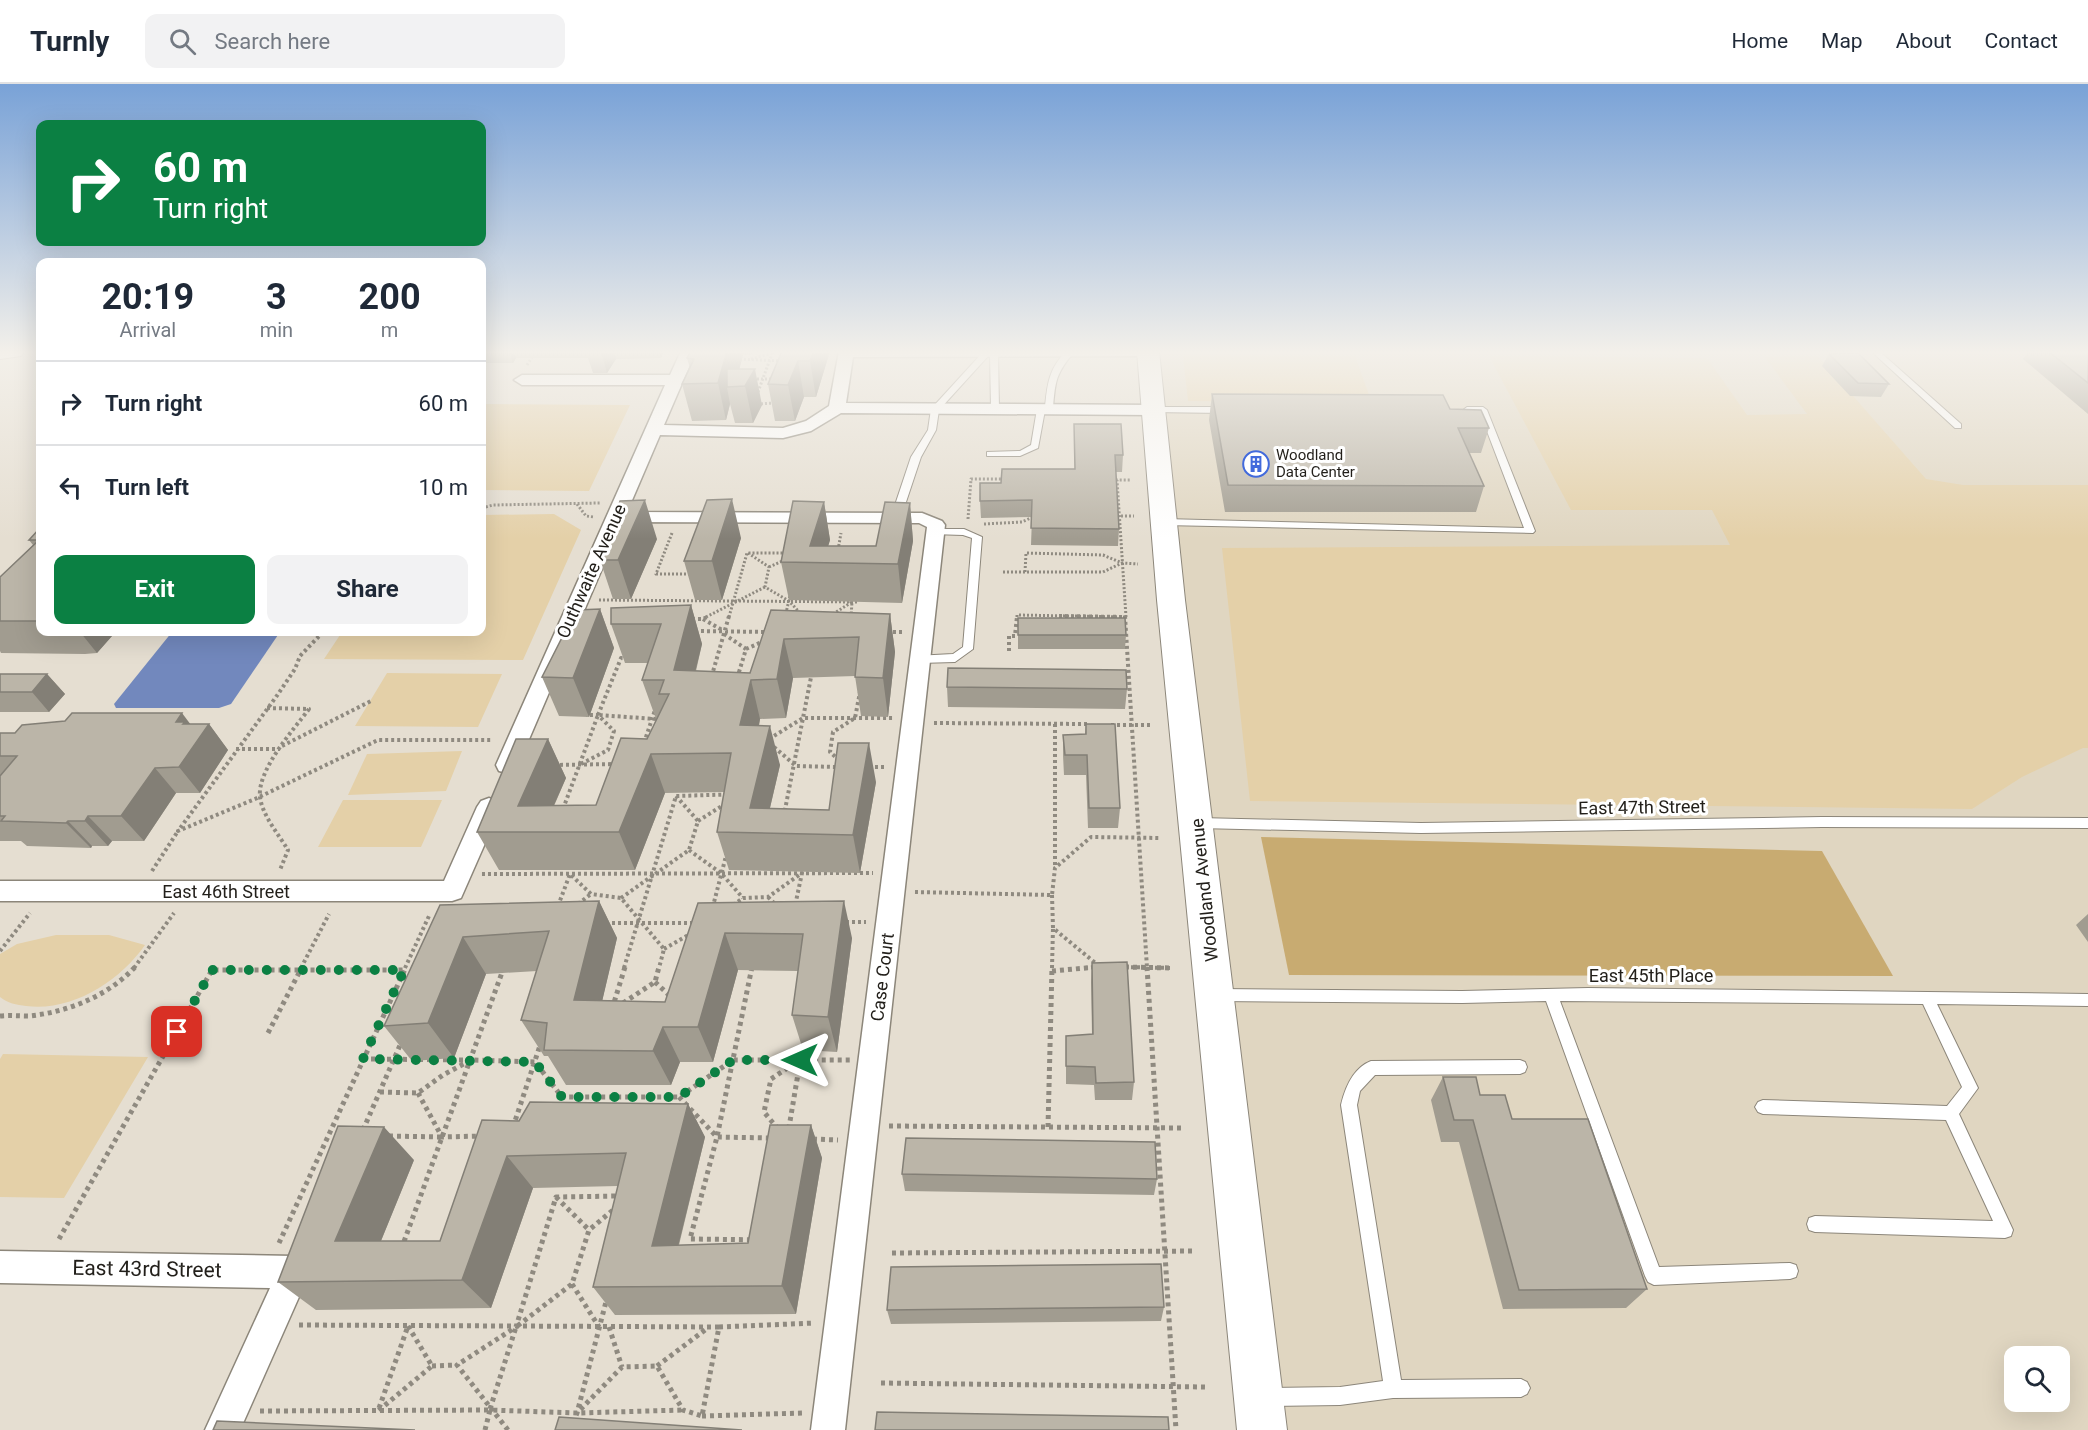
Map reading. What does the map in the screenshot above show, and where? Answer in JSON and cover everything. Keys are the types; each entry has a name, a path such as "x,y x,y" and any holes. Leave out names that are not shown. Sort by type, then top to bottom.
{"main road":[{"name":"Woodland Avenue","path":"1153,414 1149,519 1197,823 1261,1414"}],"street":[{"name":"Outhwaite Avenue","path":"452,891 497,787 603,512 653,430 660,414"},
{"path":"653,430 783,433 803,430 818,423 830,414"},
{"path":"603,512 922,518 935,528"},
{"name":"Case Court","path":"828,1430 935,528"},
{"name":"East 46th Street","path":"0,891 452,891"},
{"name":"East 43rd Street","path":"0,1267 294,1272 222,1430"}],"lane":[{"path":"896,518 916,457 932,430 934,414"},
{"path":"990,454 1020,453 1032,450 1044,414"},
{"path":"1149,519 1530,531 1484,414"},
{"path":"1945,414 1958,426"},
{"path":"919,659 955,658 968,649 977,537 964,532 935,528"},
{"name":"East 47th Street","path":"1197,823 1421,828 1822,822 2088,823"},
{"name":"East 45th Place","path":"1214,995 1462,997 1775,995 2088,1000"},
{"path":"1551,996 1654,1276 1790,1271"},
{"path":"1927,997 1970,1088 1951,1113"},
{"path":"1393,1389 1348,1105 1353,1088 1371,1068 1520,1067"},
{"path":"1763,1107 1951,1113"},
{"path":"1815,1224 2005,1230 1951,1113"},
{"path":"1261,1414 1340,1396 1393,1389 1521,1388"}],"path":[{"path":"968,524 971,479 1016,479"},
{"path":"1106,480 1131,480"},
{"path":"1117,480 1176,1430"},
{"path":"576,504 586,516 603,512"},
{"path":"486,507 576,504 603,512"},
{"path":"978,524 1022,522 1032,516 1043,516"},
{"path":"1108,516 1149,519"},
{"path":"676,524 656,574 692,574"},
{"path":"838,554 843,524"},
{"path":"747,553 801,553"},
{"path":"747,553 769,567"},
{"path":"708,689 747,553"},
{"path":"769,567 801,553"},
{"path":"768,689 801,553"},
{"path":"1025,572 1026,553 1103,555 1122,563 1138,564"},
{"path":"1003,572 1103,572 1122,563"},
{"path":"765,587 769,567"},
{"path":"681,620 703,619 765,587"},
{"path":"765,587 789,601 804,617 796,622"},
{"path":"594,600 863,602"},
{"path":"669,600 675,610"},
{"path":"665,610 669,600"},
{"path":"827,618 852,602"},
{"path":"851,622 852,602"},
{"path":"1009,651 1009,636 1015,636 1017,615 1125,617"},
{"path":"703,619 746,650"},
{"path":"729,677 739,672 746,650 789,627"},
{"path":"692,631 793,632"},
{"path":"881,632 912,632"},
{"path":"152,872 178,831 295,669 300,656 319,636"},
{"path":"559,819 621,658 631,659"},
{"path":"866,661 855,718 833,732 830,752 847,767 839,832 781,830 814,662 866,661"},
{"path":"739,672 749,678"},
{"path":"708,689 719,683"},
{"path":"758,684 768,689"},
{"path":"708,689 768,689"},
{"path":"641,752 658,699"},
{"path":"236,749 281,747 371,701"},
{"path":"267,708 309,709 281,747 262,781 260,797 288,850 278,873"},
{"path":"578,715 656,719 663,726"},
{"path":"580,764 608,750 614,731 598,715"},
{"path":"894,767 794,764 766,741 803,718 900,718"},
{"path":"924,723 1099,724"},
{"path":"1048,1127 1052,895 1055,868 1055,724"},
{"path":"1110,725 1152,725"},
{"path":"178,831 260,797 378,740 491,740"},
{"path":"548,765 624,765"},
{"path":"676,796 742,794"},
{"path":"570,874 591,894 621,898 689,850 698,821 742,794"},
{"path":"686,1011 742,794"},
{"path":"676,796 698,821"},
{"path":"612,1010 676,796"},
{"path":"1055,868 1091,837 1161,838"},
{"path":"689,850 721,873 743,898"},
{"path":"726,910 743,898 768,897 802,873"},
{"path":"794,912 802,873"},
{"path":"480,874 880,873"},
{"path":"555,914 570,874"},
{"path":"905,892 1052,895"},
{"path":"575,906 591,894"},
{"path":"768,897 784,914"},
{"path":"621,898 639,923 664,949"},
{"path":"0,951 30,913"},
{"path":"1,1015 32,1015 97,997 127,977 153,948 174,913"},
{"path":"268,1033 329,914"},
{"path":"279,1243 429,915"},
{"path":"612,1010 655,982 664,949 717,916"},
{"path":"595,924 720,922"},
{"path":"838,922 873,922"},
{"path":"1052,971 1100,966 1053,928"},
{"path":"508,957 568,961 473,1248 402,1247 471,1060 508,957"},
{"path":"753,964 816,964 800,1060 770,1240 690,1239 717,1137 753,964"},
{"path":"1124,967 1172,968"},
{"path":"59,1239 212,970 404,970"},
{"path":"655,982 686,1011"},
{"path":"612,1010 686,1011"},
{"path":"372,1136 361,1136 403,1039"},
{"path":"363,1059 535,1062"},
{"path":"380,1092 418,1093 443,1075 471,1060"},
{"path":"554,1104 562,1097 679,1097 733,1060 854,1060"},
{"path":"787,1138 764,1112 771,1079 800,1060"},
{"path":"535,1062 562,1097"},
{"path":"418,1093 442,1137"},
{"path":"679,1097 717,1137 798,1139"},
{"path":"879,1126 1185,1128"},
{"path":"499,1136 510,1136 519,1130"},
{"path":"328,1136 339,1136"},
{"path":"384,1136 488,1136"},
{"path":"809,1139 843,1140"},
{"path":"556,1197 632,1196"},
{"path":"556,1197 589,1230"},
{"path":"485,1430 556,1197"},
{"path":"378,1411 432,1366 457,1365 516,1327 572,1284 589,1230 623,1202"},
{"path":"892,1253 1195,1251"},
{"path":"572,1284 599,1327"},
{"path":"561,1430 571,1427 577,1413 608,1294"},
{"path":"291,1325 609,1327 819,1322"},
{"path":"408,1326 432,1366"},
{"path":"378,1411 408,1326"},
{"path":"577,1413 622,1367 657,1366 710,1326"},
{"path":"702,1416 719,1326"},
{"path":"609,1327 622,1367"},
{"path":"457,1365 490,1410 508,1430"},
{"path":"657,1366 683,1410"},
{"path":"881,1383 1206,1387"},
{"path":"254,1411 490,1410 577,1413 683,1410 702,1416 807,1412"}],"shaded area":[{"path":"486,414 626,414 589,491 486,490"},
{"path":"1154,414 2088,414 2088,1430 1262,1430 1171,600"},
{"path":"1520,414 1869,414 1926,479 1963,485 2088,485 2088,748 2083,748 2022,777 1972,809 1250,801 1222,548 1730,545 1712,510 1571,510"},
{"path":"554,514 581,530 523,660 324,659 339,636 486,636 486,515"},
{"path":"387,673 502,674 478,727 355,726"},
{"path":"462,751 446,791 348,795 367,754"},
{"path":"343,800 442,800 421,847 318,847"},
{"path":"1261,837 1822,851 1893,976 1289,975"},
{"path":"56,935 109,935 145,945 122,971 108,982 77,999 43,1007 16,1004 0,997 0,954 17,944"},
{"path":"3,1054 148,1057 64,1198 0,1197 0,1059"}],"water":[{"path":"169,636 277,636 231,704 219,708 116,708 114,704"}],"building":[{"name":"Woodland Data Center","path":"1215,414 1483,414 1489,428 1458,428 1484,486 1228,485"},
{"path":"1074,424 1121,424 1123,455 1115,455 1119,529 1031,528 1032,500 980,501 980,483 1001,483 1002,469 1075,469"},
{"path":"732,499 712,561 684,561 707,500"},
{"path":"645,500 618,560 600,560 620,501"},
{"path":"793,501 824,502 810,546 876,546 885,502 910,503 898,564 781,562"},
{"path":"36,532 36,540 29,540"},
{"path":"36,543 36,621 0,621 0,577"},
{"path":"691,605 674,670 750,673 771,610 890,614 883,678 855,677 859,637 784,639 777,679 751,680 740,725 770,726 750,808 829,810 838,743 869,743 853,835 717,832 731,753 651,754 619,832 477,832 516,739 548,739 518,806 596,805 621,738 647,739 669,694 659,694 664,680 642,680 661,624 611,624 611,608"},
{"path":"600,609 573,678 542,677 576,610"},
{"path":"1018,618 1125,618 1126,635 1018,635"},
{"path":"948,668 1126,670 1127,689 947,687"},
{"path":"0,674 47,674 32,692 0,692"},
{"path":"72,713 182,713 176,722 209,724 179,767 155,768 121,816 88,816 85,821 66,823 1,821 5,816 0,816 0,776 17,756 0,756 0,733 15,733 22,725 65,721"},
{"path":"1086,724 1115,724 1120,808 1089,808 1087,755 1065,755 1063,735 1086,734"},
{"path":"599,901 574,1000 665,1002 698,903 844,901 828,1017 792,1015 803,934 725,933 698,1027 663,1027 653,1051 544,1050 547,1023 521,1020 549,931 463,937 428,1023 384,1026 440,905"},
{"path":"1127,962 1134,1082 1096,1083 1095,1067 1066,1066 1066,1036 1093,1034 1092,963"},
{"path":"1443,1077 1476,1077 1480,1095 1505,1095 1512,1119 1588,1119 1647,1289 1519,1290 1473,1120 1454,1120"},
{"path":"530,1102 688,1104 652,1246 748,1243 770,1125 811,1125 782,1286 593,1287 626,1153 507,1156 462,1280 278,1282 338,1126 384,1127 335,1241 440,1241 482,1120 519,1121"},
{"path":"906,1138 1155,1142 1157,1179 902,1174"},
{"path":"1161,1264 1164,1307 887,1310 891,1267"},
{"path":"877,1412 1168,1417 1169,1430 875,1430"},
{"path":"559,1417 742,1430 555,1430"},
{"path":"217,1421 415,1430 213,1430"}],"place":[{"name":"Woodland Data Center","path":"1256,464"}],"route":[{"path":"177,1032 212,970 404,970 363,1059 535,1062 562,1097 679,1097 733,1060 800,1060"}]}
